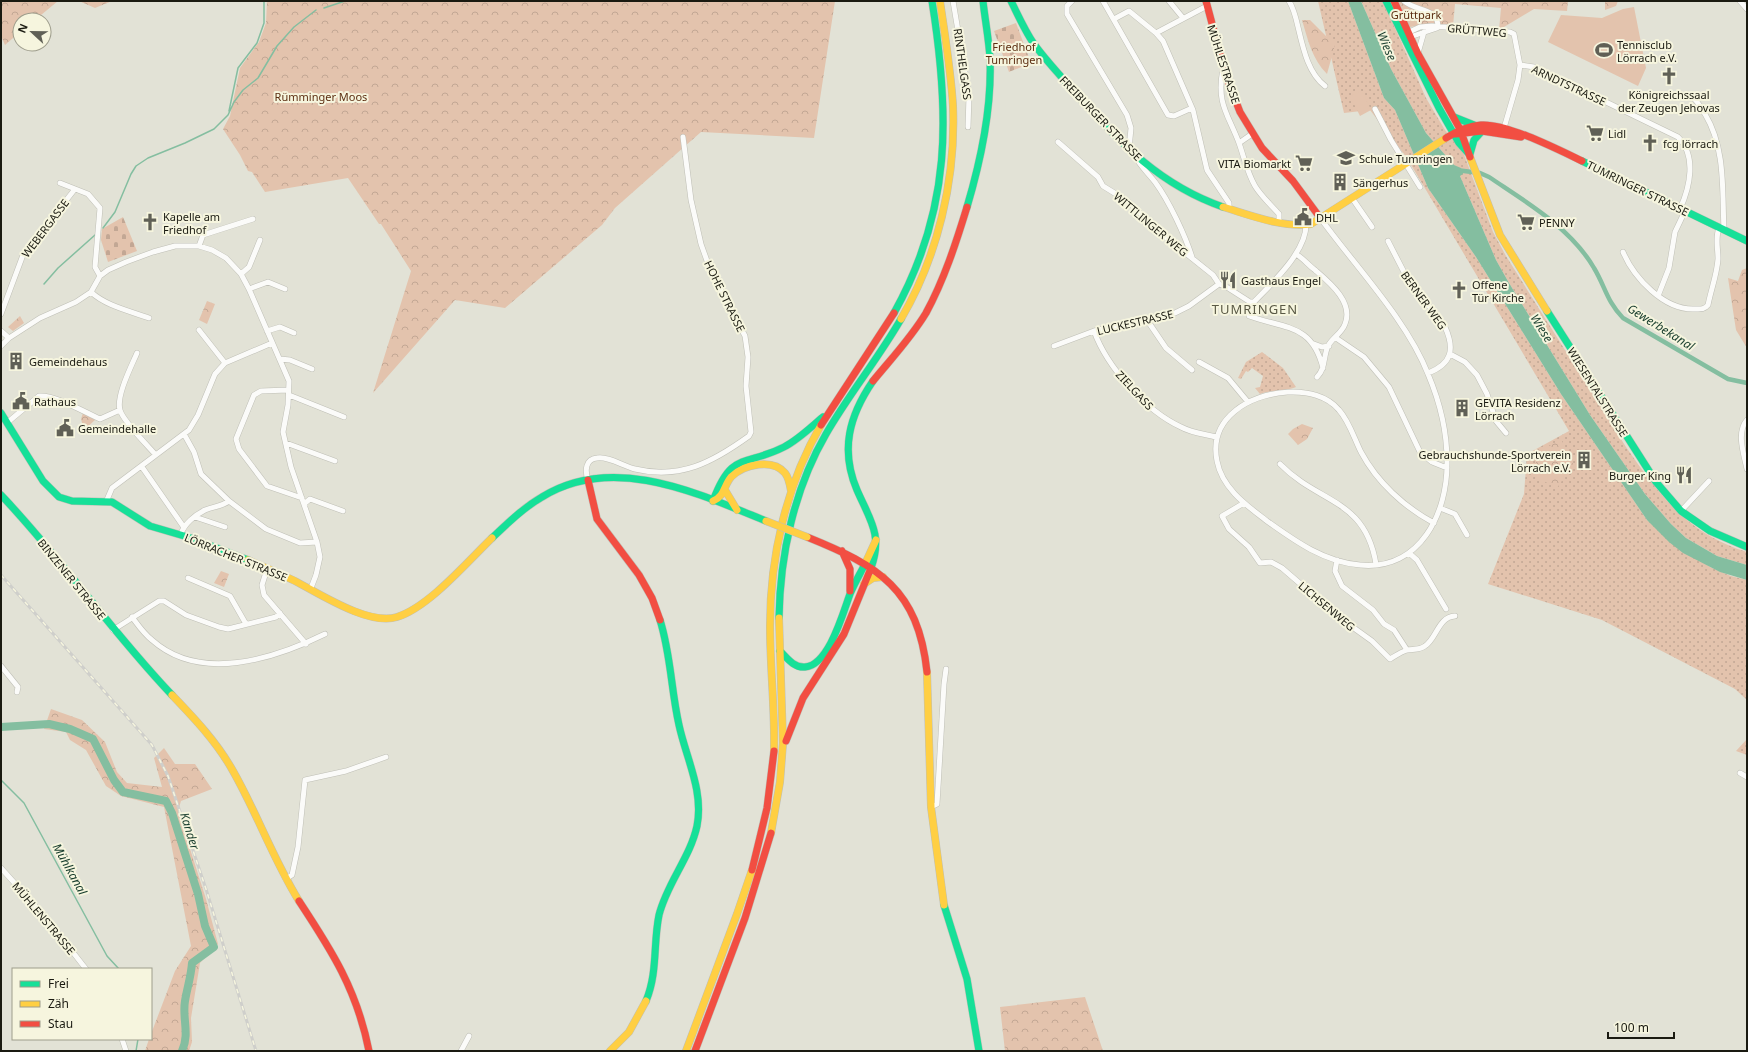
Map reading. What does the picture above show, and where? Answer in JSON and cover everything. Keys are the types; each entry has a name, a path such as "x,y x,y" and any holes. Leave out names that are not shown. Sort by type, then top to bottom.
{"main road":[{"path":"686,1051 751,876 768,809 773,768 774,731 770,626 771,592 774,565 791,491 806,453 828,412 885,330 915,269 930,228 938,194 944,134 943,86 932,1"},
{"path":"695,1051 753,897 768,851 776,810 783,750 780,600 783,567 798,498 806,477 836,415 895,329 921,278 933,248 942,214 949,179 953,120 950,65 940,1"},
{"path":"849,596 868,566 876,558 877,539 874,526 853,479 848,452 850,427 856,410 867,392 916,329 926,313 948,262 968,206 983,146 989,96 990,54 983,1"},
{"name":"FREIBURGER STRASSE","path":"1012,1 1024,28 1041,53 1132,151 1168,181 1183,190 1199,198 1230,209 1279,220 1294,225 1306,225 1321,219 1453,134"},
{"path":"1386,1 1454,117 1470,155"},
{"path":"1394,1 1407,36 1453,134 1470,155"},
{"name":"MÜHLESTRASSE","path":"1206,3 1224,67 1237,104 1252,134 1262,148 1304,194 1321,219"},
{"path":"1454,117 1474,125"},
{"name":"TUMRINGER STRASSE","path":"1453,134 1474,125 1486,125 1528,137 1747,241"},
{"name":"TUMRINGER STRASSE","path":"1461,131 1503,131"},
{"path":"1470,155 1476,138 1482,132"},
{"name":"WIESENTALSTRASSE","path":"1470,155 1496,226 1518,266 1646,468 1681,511 1710,530 1747,547"},
{"path":"713,501 723,477 731,467 744,460 783,447 796,440 828,412"},
{"name":"LÖRRACHER STRASSE","path":"1,413 46,485 56,496 68,501 106,502 118,505 152,527 198,540 310,588 350,608 380,618 394,618 402,616 422,602 441,587 516,515 545,495 566,486 588,480 616,476 640,478 659,482 713,501 842,551 868,566 895,588 911,611 917,623 925,653 928,685 931,807 944,905 967,980 979,1051"},
{"path":"713,501 720,497 725,490 730,477 736,472 745,468 768,465 777,467 786,474 791,491"},
{"path":"588,480 592,504 602,528 636,570 658,610 670,655 679,723 696,786 699,808 698,824 693,840 669,884 660,908 654,978 648,996 634,1026 610,1051"},
{"path":"725,490 737,510"},
{"name":"BINZENER STRASSE","path":"1,495 35,533 113,630 198,724 223,755 247,796 286,879 334,955 345,977 360,1016 369,1051"},
{"path":"780,651 788,661 797,667 803,668 814,664 833,638 842,620 849,596 850,569 842,551"},
{"path":"783,750 802,698 844,634 863,585 868,566"},
{"path":"863,585 873,578 883,577"}],"street":[{"name":"RINTHELGASS","path":"953,1 969,96 968,127"},
{"path":"1072,1 1067,6 1067,14 1127,115 1131,128 1132,151 1139,165 1160,191 1186,240 1192,257"},
{"path":"1103,1 1168,115 1174,116 1192,108"},
{"path":"1169,1 1183,18"},
{"path":"1289,1 1294,11 1311,69 1320,82 1325,86"},
{"name":"GRÜTTWEG","path":"1404,1 1410,6 1431,12 1437,19 1438,27"},
{"path":"1740,1 1747,9"},
{"path":"1156,33 1206,3"},
{"path":"1114,19 1129,11 1156,33 1162,41 1192,108 1204,161 1212,179 1228,203 1230,209"},
{"name":"GRÜTTWEG","path":"1407,36 1425,26 1510,32 1514,34 1520,65 1516,93 1503,131"},
{"name":"GRÜTTWEG","path":"1407,36 1438,27"},
{"path":"1418,54 1424,32"},
{"name":"ARNDTSTRASSE","path":"1520,65 1534,67 1678,137 1686,149 1689,164 1689,189 1674,236 1669,268 1658,296"},
{"path":"1224,67 1222,85 1223,109 1239,143 1245,164 1254,185 1279,214 1279,220"},
{"path":"1623,252 1627,261 1638,277 1658,296 1670,304 1687,310 1705,308 1708,305 1718,259 1717,236 1722,229 1720,156 1713,131 1700,106 1692,97"},
{"path":"1375,109 1401,157 1420,187"},
{"path":"1239,143 1252,134"},
{"name":"HOHE STRASSE","path":"588,480 586,469 590,460 594,458 606,459 640,470 670,473 717,458 749,436 751,432 746,386 748,357 745,336 711,272 701,244 691,200 683,137"},
{"name":"WITTLINGER WEG","path":"1058,142 1098,177 1103,186 1121,196 1158,231 1213,275 1219,284"},
{"path":"60,183 88,194 100,208 95,267 100,276"},
{"name":"WEBERGASSE","path":"1,314 23,255 75,189"},
{"path":"1352,198 1372,227"},
{"path":"199,246 203,235 253,219"},
{"path":"1321,219 1400,324 1428,373 1442,422 1447,468 1440,508 1434,523 1422,543 1409,553 1392,561 1362,566 1337,560 1304,546 1244,503 1225,482 1220,473 1215,450 1216,437 1224,422 1236,409 1248,402 1271,394 1292,392 1320,398 1339,410 1362,454 1381,480 1411,509 1434,523"},
{"path":"1219,284 1225,286 1250,302 1254,302 1296,254 1305,237 1306,225"},
{"path":"241,274 249,267 260,240"},
{"name":"BERNER WEG","path":"1388,242 1406,276 1445,327 1452,348 1450,354"},
{"path":"1,346 8,338 40,318 69,306 91,292 100,276 108,270 153,252 175,246 199,246 212,250 226,258 241,274 249,289 289,380 289,392 283,432 291,467 317,542 320,557 319,565 310,588"},
{"path":"1296,254 1303,258 1326,279 1344,301 1347,315 1346,323 1336,338 1328,346 1323,369 1317,377"},
{"path":"249,289 268,282 285,289"},
{"name":"LUCKESTRASSE","path":"1054,346 1094,331 1175,313 1189,306 1219,284"},
{"path":"91,292 113,304 149,318"},
{"path":"1250,302 1249,316 1300,332 1314,343 1322,347 1328,346"},
{"path":"1147,320 1166,348 1192,370"},
{"path":"267,331 280,327 294,333"},
{"path":"199,330 225,363"},
{"path":"1,331 8,338"},
{"name":"ZIELGASS","path":"1094,331 1099,346 1119,373 1141,399 1154,411 1186,430 1216,437"},
{"path":"1336,338 1364,357 1390,387 1420,452 1432,462 1447,468"},
{"path":"106,502 112,488 142,467 155,454 189,430 198,415 215,374 225,363 272,343"},
{"path":"1314,343 1323,369"},
{"path":"137,353 120,398 120,410 124,417 155,454"},
{"path":"1428,373 1440,367 1450,354 1465,362 1477,375 1487,394 1496,421 1506,433"},
{"path":"280,359 290,360 312,369"},
{"path":"1199,362 1228,378 1248,402"},
{"path":"302,498 273,489 263,482 239,450 236,439 254,395 261,391 289,392 344,417"},
{"path":"8,422 39,396 58,400 100,419 120,410"},
{"path":"1747,420 1742,430 1743,450 1747,469"},
{"path":"184,434 194,452 201,474 229,501 266,529 300,544 317,542"},
{"path":"286,443 335,462"},
{"path":"1280,464 1290,474 1351,512 1361,523 1369,537 1376,564"},
{"path":"142,467 183,526"},
{"path":"1681,511 1709,481"},
{"path":"304,504 310,499 342,511"},
{"path":"181,534 183,526 205,510 222,506 229,501"},
{"name":"LICHSENWEG","path":"1244,503 1222,516 1229,529 1248,547 1260,563 1271,562 1282,568 1340,618 1372,641 1390,659 1407,650"},
{"path":"1440,508 1455,514 1467,535"},
{"path":"195,517 225,527"},
{"path":"1409,553 1417,560 1446,609"},
{"path":"1337,560 1335,571 1342,586 1365,603 1384,624 1394,630 1407,650 1419,649 1426,646 1438,627 1449,618 1455,616"},
{"path":"267,569 262,585 264,595 306,644"},
{"path":"188,578 230,596 246,624"},
{"path":"113,630 159,601 164,601 186,615 228,629 280,614"},
{"path":"132,617 152,641 165,650 186,659 205,664 230,664 274,655 306,644 325,634"},
{"path":"1,666 18,687 17,692"},
{"path":"931,807 937,804 946,669"},
{"path":"286,879 292,875 298,847 305,780 346,771 386,757"},
{"path":"1740,773 1747,777"},
{"name":"MÜHLENSTRASSE","path":"1,868 46,918 85,968"},
{"path":"461,1051 469,1036"},
{"path":"122,1040 126,1051"}],"green space":[{"path":"1,1 58,1 45,12 12,12 12,39 5,45 1,36"},
{"path":"79,1 112,1 95,8"},
{"name":"Rümminger Moos","path":"267,1 835,1 814,138 701,132 615,208 602,225 505,308 455,300 373,393 411,271 381,224 379,224 348,178 265,192 252,172 248,171 240,155 223,129 230,116 240,68 259,42 266,23"},
{"path":"1318,1 1348,1 1384,98 1395,110 1428,188 1476,257 1561,394 1647,520 1710,567 1731,576 1747,580 1747,700 1735,689 1602,620 1488,584 1524,494 1527,454 1569,431 1407,158 1370,110 1344,113"},
{"path":"1361,1 1383,1 1426,98 1445,130 1463,152 1493,232 1506,256 1626,447 1651,482 1677,511 1708,535 1747,552 1747,565 1717,556 1686,538 1671,524 1645,494 1590,415 1496,260 1460,176 1459,168 1454,165 1426,133 1391,69"},
{"name":"Grüttpark","path":"1395,1 1568,1 1567,11 1534,9 1499,30 1501,8 1455,4 1453,26 1432,23 1410,27"},
{"path":"1605,1 1618,1 1616,6 1605,10"},
{"name":"Tennisclub Lörrach e.V.","path":"1634,7 1646,68 1638,86 1548,42 1561,15 1602,18 1623,9"},
{"path":"1302,20 1310,20 1335,45 1327,74 1314,56"},
{"name":"Friedhof Tumringen","path":"1016,23 1031,63 1009,72 994,31"},
{"path":"1362,91 1371,110 1360,116 1350,96"},
{"path":"123,217 137,251 108,262 101,240 102,229"},
{"path":"1747,268 1747,348 1736,330 1728,278 1738,281 1742,270"},
{"path":"207,301 215,304 207,324 199,320"},
{"path":"20,316 24,323 13,331 8,327"},
{"path":"1262,352 1283,368 1296,387 1260,394 1255,388 1260,387 1263,376 1252,368 1248,372 1246,371 1241,379 1238,378 1246,362"},
{"path":"83,413 95,420 84,430 81,419"},
{"path":"1302,424 1313,428 1307,439 1298,445 1288,434"},
{"path":"1561,439 1573,464 1557,488 1536,477 1536,454"},
{"path":"221,571 229,574 224,587 214,583"},
{"path":"51,709 82,720 105,742 117,772 127,783 162,787 154,758 164,748 175,764 195,764 212,789 181,801 178,811 206,899 218,944 200,963 191,1018 192,1042 189,1051 145,1051 149,1040 152,1040 152,1031 175,971 191,946 164,807 121,796 106,786 86,750 70,740 66,732 44,729"},
{"path":"1747,739 1747,755 1736,751"},
{"path":"1085,997 1103,1051 1005,1051 1000,1007"}],"shaded area":[{"path":"1348,1 1361,1 1391,69 1426,133 1454,165 1461,168 1463,174 1460,176 1496,260 1590,415 1645,494 1671,524 1686,538 1717,556 1747,565 1747,580 1720,572 1683,553 1669,542 1647,520 1561,394 1476,257 1428,188 1395,110 1384,98"}],"waterway":[{"path":"229,111 238,68 257,43 264,23 264,1"},
{"path":"324,8 345,1"},
{"path":"103,228 115,212 131,174 136,166 148,158 214,129 228,115 234,102 243,90 258,78 277,46 294,27 316,10"},
{"name":"Gewerbekanal","path":"1456,170 1480,173 1489,177 1532,206 1560,228 1573,240 1594,268 1613,306 1623,318 1728,379 1747,383"},
{"path":"44,284 58,268 95,235"},
{"name":"Kander","path":"1,727 49,724 70,729 93,739 114,780 123,792 166,801 172,813 198,894 205,926 214,947 192,963 184,1007 186,1032 182,1051"},
{"name":"Mühlkanal","path":"1,780 24,803 107,956 118,968"},
{"name":"Mühlkanal","path":"136,1051 138,1040"}],"railway":[{"path":"1,575 152,745 168,776 206,889 256,1051"}],"traffic: fast":[{"path":"894,313 913,274 927,236 936,198 942,160 942,83 932,1"},
{"path":"967,207 981,153 989,97 990,59 983,1"},
{"path":"1011,1 1028,34 1039,51 1093,113 1126,146 1161,175 1180,187 1200,198 1223,207"},
{"path":"1386,1 1439,108 1459,143 1468,153"},
{"path":"1454,117 1474,125"},
{"path":"1470,154 1474,140 1482,131"},
{"path":"1582,161 1747,241"},
{"path":"1547,311 1656,482 1681,511 1710,531 1747,547"},
{"path":"779,618 782,570 786,547 797,500 805,477 815,455 835,419 901,319"},
{"path":"871,568 876,546 875,537 870,519 852,475 848,447 853,420 858,407 873,381"},
{"path":"1,413 43,481 59,497 72,501 112,502 150,526 191,538 248,560"},
{"path":"713,501 720,485 727,474 734,467 741,462 771,453 784,447 794,441 823,417"},
{"path":"492,538 535,501 569,484 597,478 626,478 655,482 712,499 766,521"},
{"path":"1,495 45,544 128,646 172,695"},
{"path":"780,651 791,662 801,667 814,664 821,657 834,637 852,590 865,564"},
{"path":"646,1001 650,990 654,969 659,915 667,892 694,838 699,813 696,787 679,725 669,659 660,620"},
{"path":"944,905 967,979 979,1051"}],"traffic: slow":[{"path":"901,319 914,295 935,243 948,189 953,134 953,106 948,54 940,1"},
{"path":"1223,207 1255,217 1278,222 1300,225 1311,224 1446,138"},
{"path":"1470,157 1500,235 1547,311"},
{"path":"774,751 770,626 773,574 782,522 789,497 798,472 821,425"},
{"path":"713,501 720,496 731,477 737,472 758,464 773,465 780,468 787,477 791,491"},
{"path":"725,490 737,510"},
{"path":"766,521 807,537"},
{"path":"248,560 295,581 359,613 386,619 397,617 422,604 447,583 492,538"},
{"path":"865,564 876,540"},
{"path":"864,584 873,578 883,577"},
{"path":"771,833 780,782 783,743 779,618"},
{"path":"927,672 931,807 944,905"},
{"path":"172,695 189,712 227,760 242,787 281,869 299,901"},
{"path":"686,1051 752,870"},
{"path":"610,1051 629,1032 646,1001"}],"traffic: jam":[{"path":"1206,1 1226,76 1240,112 1262,148 1293,181 1321,219"},
{"path":"1394,1 1418,54 1460,129 1470,157"},
{"path":"1446,138 1471,126 1481,125 1504,128 1532,138 1582,161"},
{"path":"1456,134 1482,131 1521,137"},
{"path":"873,381 907,340 926,313 944,274 967,207"},
{"path":"821,425 894,313"},
{"path":"588,480 597,519 639,575 652,598 660,620"},
{"path":"807,537 855,559 891,584 904,600 915,620 922,644 927,672"},
{"path":"842,551 850,569 850,591"},
{"path":"786,741 803,698 844,634 871,568"},
{"path":"752,870 767,808 774,751"},
{"path":"695,1051 745,918 771,833"},
{"path":"299,901 342,972 358,1009 369,1051"}],"place":[{"name":"Tennisclub Lörrach e.V.","path":"1604,50"},
{"name":"Königreichssaal der Zeugen Jehovas","path":"1669,76"},
{"name":"Lidl","path":"1595,133"},
{"name":"fcg lörrach","path":"1650,143"},
{"name":"Schule Tumringen","path":"1346,158"},
{"name":"VITA Biomarkt","path":"1304,163"},
{"name":"Sängerhus","path":"1340,182"},
{"name":"DHL","path":"1303,217"},
{"name":"Kapelle am Friedhof","path":"150,222"},
{"name":"PENNY","path":"1526,222"},
{"name":"Gasthaus Engel","path":"1228,280"},
{"name":"Offene Tür Kirche","path":"1459,290"},
{"name":"Gemeindehaus","path":"16,361"},
{"name":"Rathaus","path":"21,401"},
{"name":"GEVITA Residenz Lörrach","path":"1462,408"},
{"name":"Gemeindehalle","path":"65,428"},
{"name":"Gebrauchshunde-Sportverein Lörrach e.V.","path":"1584,460"},
{"name":"Burger King","path":"1684,475"}],"district":[{"name":"TUMRINGEN","path":"1255,309"}],"water label":[{"name":"Wiese","path":"1387,46"},
{"name":"Wiese","path":"1542,328"}]}
